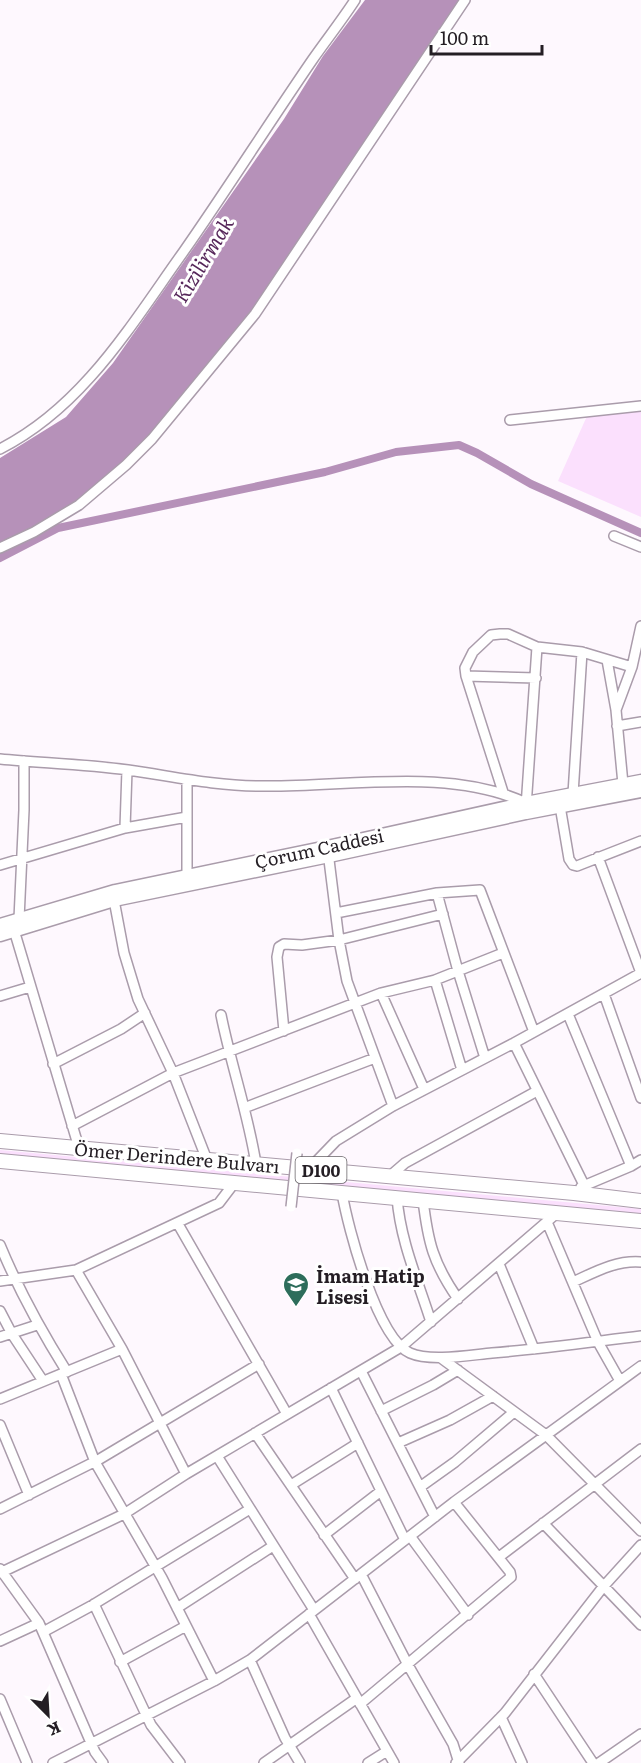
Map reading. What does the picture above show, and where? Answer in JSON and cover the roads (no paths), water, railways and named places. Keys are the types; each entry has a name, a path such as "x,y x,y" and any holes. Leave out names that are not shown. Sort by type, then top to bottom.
{"highway":[{"name":"Ömer Derindere Bulvarı","path":"1,1139 309,1169 579,1189 641,1201"},
{"name":"Ömer Derindere Bulvarı","path":"0,1161 397,1197 552,1217 641,1221"}],"main road":[{"name":"Çorum Caddesi","path":"0,925 16,925 114,900 526,808 573,794 641,781"},
{"name":"Çorum Caddesi","path":"526,808 560,806 641,791"},
{"name":"Çorum Caddesi","path":"0,934 16,925 115,891 328,852"}],"street":[{"path":"0,449 31,431 67,403 91,377 130,327 216,205 313,58 356,0"},
{"path":"0,548 34,532 78,505 126,465 152,439 255,314 465,0"},
{"path":"510,420 641,406"},
{"path":"614,536 641,547"},
{"path":"616,710 638,654 641,626"},
{"path":"503,792 466,676 465,668 473,652 491,635 508,634 537,647 582,652 632,667"},
{"path":"526,808 537,647"},
{"path":"573,794 582,652"},
{"path":"607,660 616,710 623,784"},
{"path":"466,676 536,678"},
{"path":"618,726 641,722"},
{"path":"0,759 127,770 187,781 258,786 431,782 503,792 526,808"},
{"path":"24,761 22,857 16,925 30,987 79,1148"},
{"path":"126,828 127,770"},
{"path":"187,781 187,877"},
{"path":"560,806 571,863 578,866 641,841"},
{"path":"0,865 126,828 187,817"},
{"path":"328,852 339,940 347,981 393,1106"},
{"path":"309,1169 336,1141 393,1106 641,973 598,857"},
{"path":"336,913 437,893 480,890 534,1032"},
{"path":"437,893 485,1058"},
{"path":"114,900 123,953 138,999 173,1073 207,1160"},
{"path":"284,1031 277,954 279,947 284,944 302,945 339,940 444,914"},
{"path":"72,1126 173,1073 381,993 435,980 503,953"},
{"path":"435,980 462,1070"},
{"path":"0,996 30,987"},
{"path":"381,993 424,1089"},
{"path":"604,994 641,1098"},
{"path":"53,1064 122,1029 145,1013"},
{"path":"568,1014 631,1166"},
{"path":"221,1015 228,1052 251,1132 256,1164"},
{"path":"514,1043 579,1189 641,1160"},
{"path":"244,1108 375,1058"},
{"path":"390,1176 405,1163 537,1091"},
{"path":"291,1207 297,1153"},
{"path":"0,1281 76,1270 219,1203 235,1182"},
{"path":"342,1193 347,1222 376,1308 401,1347 411,1354 441,1358 641,1336"},
{"path":"397,1197 404,1236 430,1322"},
{"path":"423,1200 429,1241 435,1260 458,1299"},
{"path":"103,1763 95,1752 41,1628 1,1571 124,1514 186,1474 401,1347 552,1217 573,1282 598,1342 620,1381"},
{"path":"178,1224 287,1414"},
{"path":"0,1245 37,1325 64,1373 95,1462 155,1567 214,1681"},
{"path":"573,1282 610,1266 630,1261 641,1262"},
{"path":"499,1264 534,1349"},
{"path":"76,1270 122,1349 186,1474"},
{"path":"0,1311 12,1334 43,1381"},
{"path":"0,1337 37,1325"},
{"path":"0,1399 122,1349"},
{"path":"441,1358 546,1435 641,1531"},
{"path":"0,1509 95,1462 259,1364"},
{"path":"53,1763 214,1681 250,1660 454,1502 641,1366"},
{"path":"381,1411 458,1370"},
{"path":"361,1371 435,1517"},
{"path":"331,1388 381,1491 407,1538 468,1615"},
{"path":"398,1443 450,1420 493,1396"},
{"path":"420,1487 514,1412"},
{"path":"0,1425 28,1495"},
{"path":"255,1433 324,1535 358,1576 453,1744 458,1762"},
{"path":"291,1485 358,1443"},
{"path":"499,1557 641,1449"},
{"path":"217,1456 273,1546 394,1763"},
{"path":"324,1535 381,1491"},
{"path":"264,1763 408,1665 512,1577 499,1557 454,1502"},
{"path":"0,1641 41,1628 94,1605 250,1509"},
{"path":"543,1523 641,1625"},
{"path":"458,1762 501,1717 603,1587 641,1545"},
{"path":"177,1608 273,1546"},
{"path":"94,1605 146,1716 180,1763"},
{"path":"120,1662 186,1626"},
{"path":"250,1660 289,1745 300,1763"},
{"path":"534,1674 593,1763"},
{"path":"0,1699 27,1763"},
{"path":"501,1717 522,1763"},
{"path":"599,1763 641,1734"},
{"path":"368,1763 387,1751"}],"water":[{"name":"Kizilirmak","path":"365,0 465,0 255,314 152,439 100,487 0,548 0,458 66,417 113,363 284,119 323,56"}],"waterway":[{"path":"0,558 58,528 325,472 396,452 459,445 531,484 641,533"}],"place":[{"name":"İmam Hatip Lisesi","path":"296,1308"}]}
